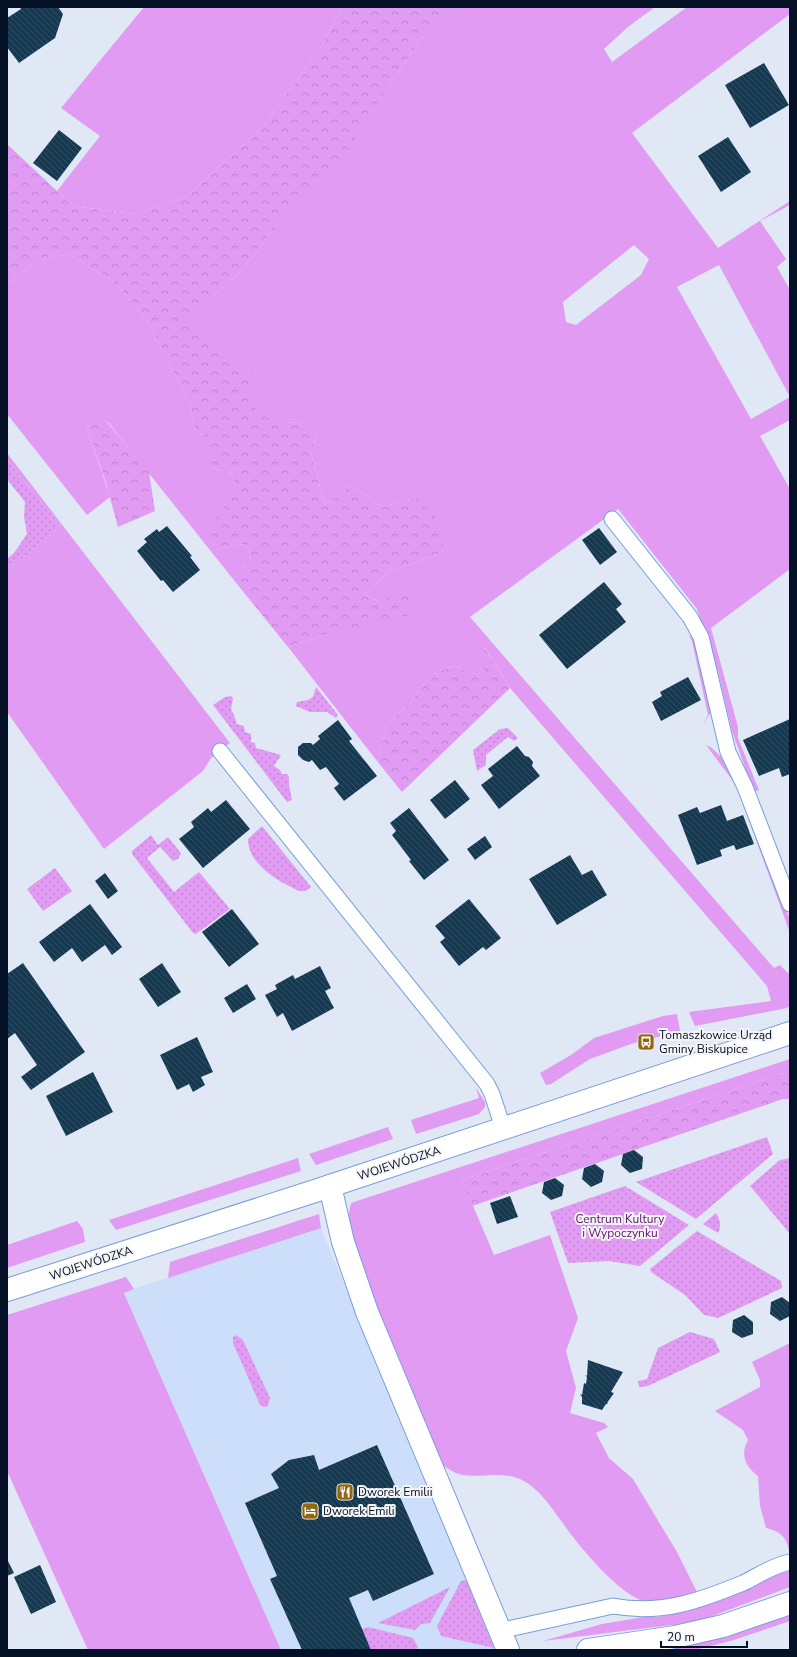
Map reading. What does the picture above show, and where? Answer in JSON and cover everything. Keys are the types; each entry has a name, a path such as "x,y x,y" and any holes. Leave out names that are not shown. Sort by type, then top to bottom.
{"main road":[{"name":"WOJEWÓDZKA","path":"7,1290 330,1186 790,1032"},
{"path":"330,1186 342,1242 367,1312 503,1641"},
{"path":"588,1650 689,1634 723,1626 790,1603"}],"lane":[{"path":"612,519 690,617 701,637 728,752 745,786 790,904"},
{"path":"220,751 487,1084 492,1094 503,1128"},
{"path":"503,1641 613,1606 628,1609 656,1610 685,1604 790,1562"}],"shaded area":[{"path":"321,1228 495,1650 281,1650 124,1292"}],"green space":[{"path":"144,7 342,7 321,47 263,127 185,198 133,214 73,206 57,191 100,136 61,108"},
{"path":"342,7 452,7 422,38 387,88 344,156 288,212 239,273 187,318 255,376 245,395 259,412 266,417 280,422 310,423 316,436 311,454 325,505 351,485 382,507 417,498 439,521 444,552 388,572 364,595 379,601 406,589 411,615 327,634 288,647 233,579 251,558 247,544 221,547 202,536 237,490 231,473 212,468 212,440 195,431 190,405 148,322 117,284 68,254 41,259 7,284 7,144 73,206 133,214 185,198 263,127 321,47"},
{"path":"452,7 655,7 628,27 604,49 612,62 687,7 790,7 790,14 632,133 718,248 790,201 790,205 760,221 786,259 777,267 790,290 790,397 790,420 760,436 790,489 790,569 711,628 738,727 738,738 759,790 754,792 732,731 718,672 697,609 618,509 470,617 774,968 780,965 790,975 790,1006 787,1008 695,1026 689,1012 771,1001 767,986 510,688 485,648 484,677 453,666 432,674 409,704 388,724 377,761 288,647 327,634 379,601 364,595 388,572 444,552 417,498 382,507 351,485 325,505 311,454 316,436 310,423 274,422 256,411 187,318 239,273 387,88 422,38","holes":["634,245 649,259 641,275 576,325 566,322 563,302","719,265 790,397 751,419 677,287"]},
{"path":"68,254 117,284 148,322 190,405 195,431 212,440 212,468 231,473 237,490 221,547 247,544 251,558 233,579 108,422 94,420 87,428 110,497 87,515 7,414 7,284 41,259"},
{"path":"94,419 107,422 149,472 155,511 118,527 106,483 87,428"},
{"path":"7,453 230,743 211,758 203,771 104,849 7,712 7,571 61,526 7,460"},
{"path":"7,460 61,526 7,571 7,559 14,553 27,534 24,516 25,502 7,479"},
{"path":"689,636 697,644 711,712 703,725 708,715 692,641"},
{"path":"484,647 510,688 402,792 377,761 388,724 409,704 432,674 453,666 484,677"},
{"path":"316,687 338,715 336,718 327,712 310,712 296,706 297,702 308,700 313,697"},
{"path":"231,696 233,698 231,710 237,724 244,726 245,732 251,734 251,742 255,743 256,748 281,755 274,766 280,770 282,774 287,774 289,777 292,800 287,802 213,705 225,697"},
{"path":"508,728 518,738 514,741 508,737 486,755 486,765 477,771 473,750 500,729"},
{"path":"706,745 712,748 721,757 739,785 790,920 790,933 736,785"},
{"path":"262,826 311,887 305,891 294,889 268,873 256,861 249,847 248,839"},
{"path":"151,835 158,845 168,837 181,854 178,859 173,861 160,847 147,858 174,892 199,872 230,909 196,934 193,933 132,854 132,851"},
{"path":"55,868 72,891 43,911 27,889"},
{"path":"677,1014 680,1031 631,1044 590,1059 551,1084 546,1085 540,1073 571,1055 594,1038 663,1016"},
{"path":"790,1059 790,1071 462,1180 494,1255 550,1235 578,1318 566,1351 576,1388 570,1413 604,1423 608,1427 596,1433 609,1458 633,1479 677,1552 698,1594 664,1602 644,1601 634,1597 623,1589 599,1568 544,1498 533,1487 520,1479 506,1475 470,1476 459,1474 447,1468 434,1458 401,1378 347,1223 351,1203"},
{"path":"790,1071 790,1099 783,1099 472,1206 462,1180"},
{"path":"476,1088 485,1102 485,1107 479,1114 416,1134 411,1120 479,1098"},
{"path":"388,1127 393,1139 316,1165 309,1154"},
{"name":"Centrum Kultury i Wypoczynku","path":"767,1137 773,1154 696,1219 636,1182"},
{"path":"298,1158 301,1171 116,1230 109,1220"},
{"path":"790,1158 790,1234 750,1186 780,1160"},
{"name":"Centrum Kultury i Wypoczynku","path":"625,1186 689,1225 640,1266 609,1261 568,1263 550,1212"},
{"path":"716,1213 720,1223 718,1233 703,1224"},
{"path":"319,1214 321,1228 168,1278 170,1262"},
{"path":"77,1221 83,1229 85,1242 7,1268 7,1245"},
{"name":"Centrum Kultury i Wypoczynku","path":"697,1231 781,1281 782,1288 718,1318 704,1315 685,1295 651,1272 650,1269"},
{"path":"126,1277 134,1289 124,1293 281,1650 88,1650 7,1471 7,1315"},
{"path":"690,1332 714,1339 720,1352 648,1386 639,1387 638,1381 647,1379 658,1348"},
{"path":"236,1335 243,1340 270,1398 268,1406 264,1407 260,1405 233,1343 233,1337"},
{"path":"790,1343 790,1553 783,1536 776,1531 766,1528 760,1506 758,1476 750,1469 745,1460 744,1450 748,1440 743,1430 715,1411 760,1387 760,1380 752,1362"},
{"path":"790,1571 790,1587 696,1622 543,1641 602,1624 644,1617 659,1617 678,1613 739,1592 780,1573"},
{"path":"466,1580 494,1648 441,1636 437,1626 461,1581"},
{"path":"450,1587 430,1623 421,1624 415,1630 378,1623"},
{"path":"790,1610 790,1621 734,1640 695,1650 636,1650"},
{"path":"368,1627 413,1638 418,1647 416,1650 371,1650 362,1629"}],"building":[{"path":"20,7 58,7 63,14 55,38 19,63 7,47 7,18 21,9"},
{"path":"764,63 789,105 750,128 725,85"},
{"path":"59,130 82,148 57,181 33,163"},
{"path":"728,137 751,172 721,192 698,156"},
{"path":"167,526 192,556 190,557 200,570 173,592 163,580 161,581 137,551 147,542 144,539 157,529 159,532"},
{"path":"599,528 617,552 600,565 582,540"},
{"path":"604,582 622,604 616,609 626,622 567,669 539,635"},
{"path":"688,677 701,700 661,721 652,702 662,696 660,692"},
{"path":"790,719 790,774 782,777 779,768 759,776 743,740"},
{"path":"338,720 352,739 349,741 377,776 344,801 334,788 339,784 326,767 320,770 312,760 309,762 303,760 298,755 298,747 303,743 311,743 313,745 320,739 318,736"},
{"path":"517,746 525,756 529,757 533,762 532,766 540,776 499,809 481,785 493,776 488,769"},
{"path":"455,780 470,799 445,819 430,800"},
{"path":"226,800 250,829 203,868 179,839 194,827 191,822 208,808 211,812"},
{"path":"721,805 727,821 743,815 754,844 736,850 734,845 720,850 722,856 697,865 678,815 697,807 700,813"},
{"path":"409,808 449,860 424,880 409,861 411,860 392,835 396,831 390,823"},
{"path":"485,836 492,847 475,860 467,849"},
{"path":"570,855 582,875 592,870 607,895 557,925 529,879"},
{"path":"105,873 118,891 108,899 95,881"},
{"path":"469,899 501,938 486,950 483,947 459,966 440,942 445,938 435,926"},
{"path":"90,904 122,947 112,955 105,945 82,962 72,948 54,962 39,942"},
{"path":"232,909 259,944 229,967 202,932"},
{"path":"23,963 85,1052 31,1090 21,1077 37,1065 15,1033 7,1039 7,974"},
{"path":"162,963 181,992 158,1007 139,979"},
{"path":"320,966 331,988 325,991 334,1008 292,1031 283,1013 277,1017 265,995 277,989 275,985 293,975 295,979"},
{"path":"247,984 256,999 233,1013 224,998"},
{"path":"197,1037 213,1072 201,1077 205,1085 193,1092 189,1084 177,1090 160,1055"},
{"path":"93,1072 113,1112 66,1136 46,1096"},
{"path":"634,1150 643,1157 642,1169 630,1173 621,1165 623,1154"},
{"path":"595,1164 604,1171 602,1182 591,1187 582,1179 584,1168"},
{"path":"555,1178 564,1185 562,1196 551,1200 542,1193 544,1182"},
{"path":"510,1196 518,1217 497,1224 490,1203"},
{"path":"782,1297 790,1303 790,1316 780,1321 770,1314 771,1302"},
{"path":"744,1315 753,1322 753,1334 742,1338 732,1332 733,1320"},
{"path":"588,1360 623,1372 611,1392 614,1393 607,1403 608,1404 606,1404 602,1410 582,1404 582,1397 580,1394 582,1395 584,1383 586,1384 587,1377 585,1375 587,1376"},
{"path":"377,1445 434,1574 373,1601 368,1590 349,1598 371,1650 302,1650 270,1579 277,1576 245,1503 279,1488 271,1474 289,1460 314,1455 319,1470"},
{"path":"7,1559 14,1573 7,1576"},
{"path":"40,1565 56,1602 31,1614 14,1577"}],"place":[{"name":"Tomaszkowice Urząd Gminy Biskupice","path":"646,1042"},
{"name":"Dworek Emilii","path":"345,1492"},
{"name":"Dworek Emili","path":"310,1511"}]}
